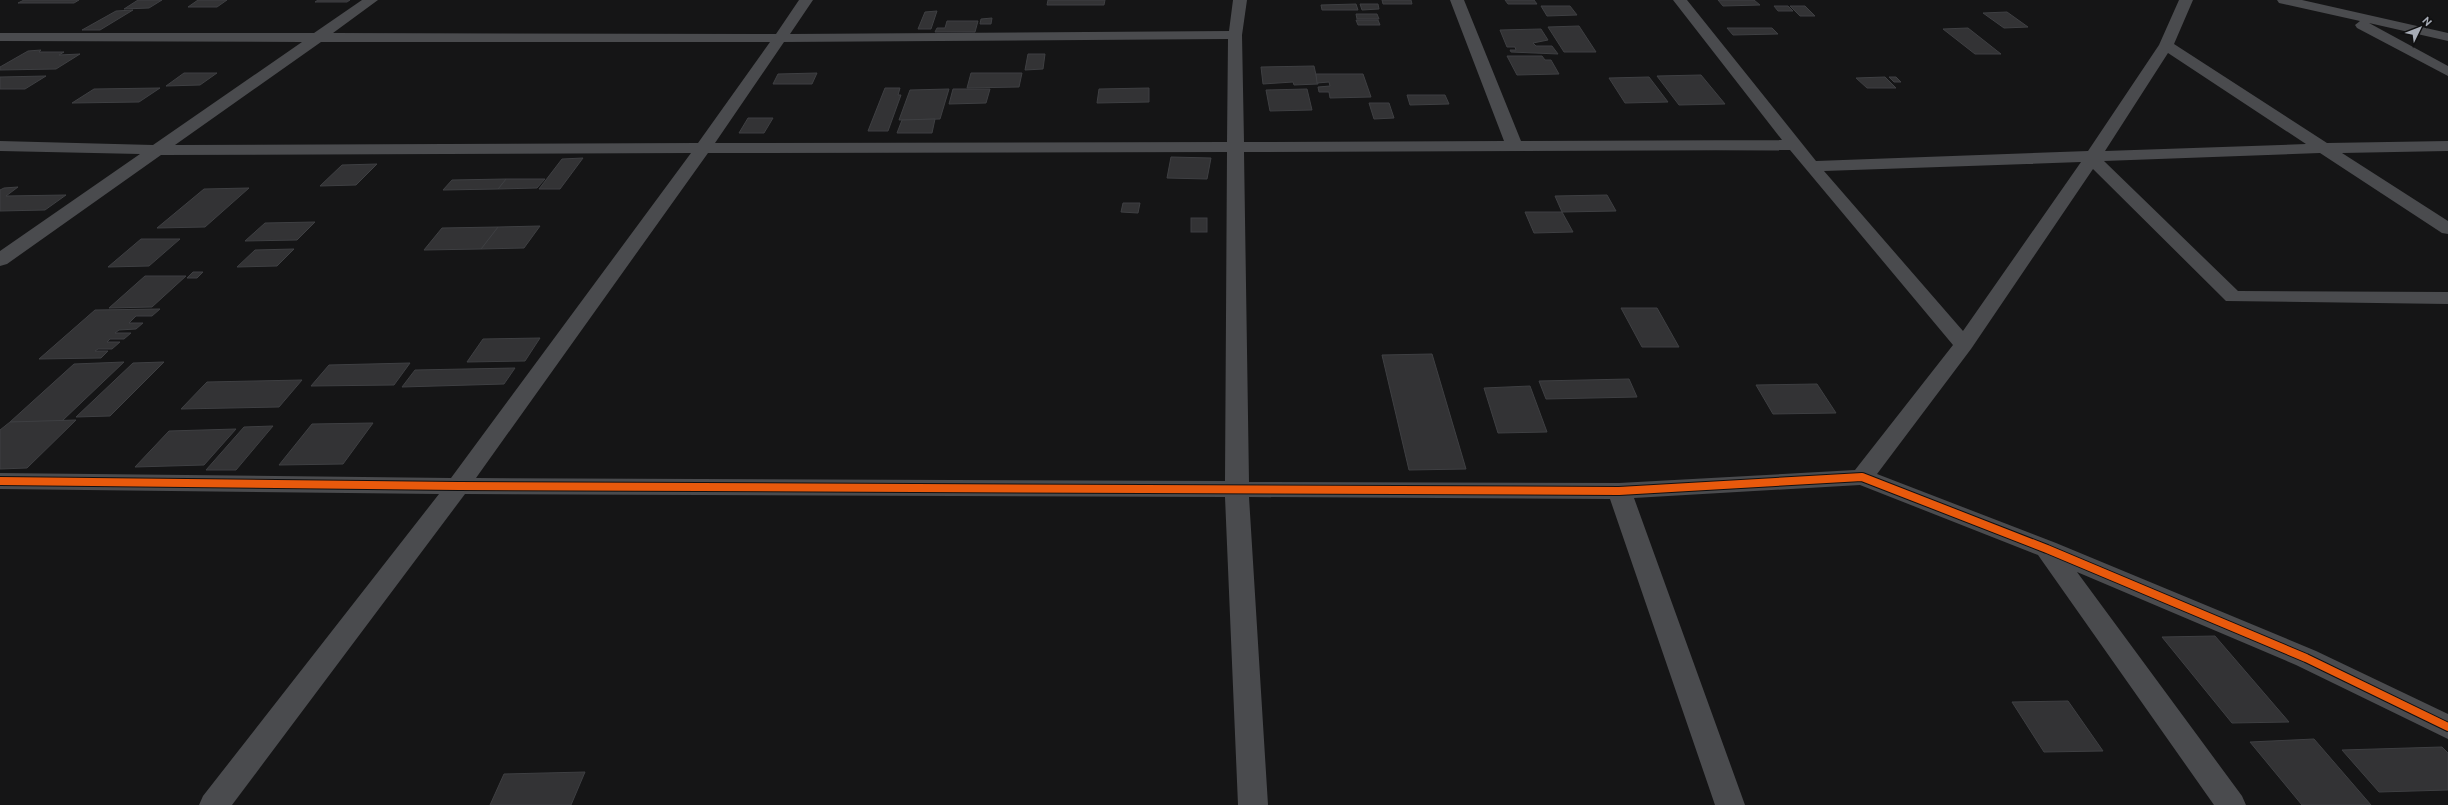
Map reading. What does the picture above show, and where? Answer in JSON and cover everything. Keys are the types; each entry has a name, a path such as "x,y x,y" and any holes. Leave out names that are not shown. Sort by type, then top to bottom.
{"street":[{"path":"0,260 371,0"},
{"path":"214,805 458,486 704,147 806,0"},
{"path":"1240,0 1235,35 1237,490 1252,805"},
{"path":"1458,0 1515,147"},
{"path":"1680,0 1694,20 1811,166 1964,345"},
{"path":"1862,477 1964,345 2092,158 2166,45 2186,0"},
{"path":"2284,0 2448,37"},
{"path":"2345,13 2347,17 2448,72"},
{"path":"0,37 320,36 780,38 1235,35"},
{"path":"2166,45 2448,229"},
{"path":"0,146 157,150 704,147 1235,148 1795,145"},
{"path":"1811,166 2092,158 2325,148 2448,146"},
{"path":"2092,158 2233,297 2448,298"},
{"path":"0,481 458,486 1619,491 1862,477 2047,549 2306,658 2448,727"},
{"path":"1619,491 1730,805"},
{"path":"2047,549 2231,805"}],"building":[{"path":"24,0 79,0 74,3 18,3"},
{"path":"138,0 162,0 149,8 124,9"},
{"path":"198,0 227,0 217,7 188,7"},
{"path":"318,0 350,0 347,2 315,2"},
{"path":"1048,0 1105,0 1104,5 1047,5"},
{"path":"1382,0 1411,0 1412,4 1383,4"},
{"path":"1505,0 1534,0 1537,4 1508,4"},
{"path":"1718,0 1754,0 1760,5 1723,6"},
{"path":"1356,4 1358,10 1322,10 1321,5"},
{"path":"1360,4 1378,4 1379,9 1362,10"},
{"path":"1541,6 1570,6 1577,15 1547,16"},
{"path":"1774,6 1788,6 1793,11 1778,11"},
{"path":"1790,6 1805,6 1815,16 1800,16"},
{"path":"133,10 100,30 82,30 116,11"},
{"path":"937,11 931,29 918,29 925,12"},
{"path":"2007,12 2028,27 2004,28 1983,13"},
{"path":"1356,14 1377,14 1379,19 1357,19"},
{"path":"992,18 991,24 980,24 981,19"},
{"path":"1356,20 1378,20 1380,25 1358,25"},
{"path":"947,21 978,21 975,32 935,32 937,28 945,28"},
{"path":"1579,26 1596,52 1564,52 1548,27"},
{"path":"1727,28 1772,28 1778,34 1733,35"},
{"path":"1968,28 2001,54 1975,54 1943,29"},
{"path":"1541,29 1548,40 1533,43 1536,46 1552,46 1558,54 1511,52 1510,50 1516,50 1515,47 1507,47 1500,30"},
{"path":"41,50 39,52 64,52 59,55 80,54 56,69 0,70 0,67 28,51"},
{"path":"1028,54 1045,54 1043,69 1025,70"},
{"path":"1507,56 1542,56 1545,60 1551,60 1559,74 1517,75"},
{"path":"1314,66 1318,84 1294,85 1293,82 1263,84 1261,67"},
{"path":"184,73 217,73 200,85 166,86"},
{"path":"817,73 812,84 773,84 778,74"},
{"path":"971,73 1022,73 1019,87 967,88"},
{"path":"1316,74 1363,74 1371,97 1330,98 1329,92 1319,92 1318,87 1330,86 1329,82 1317,83"},
{"path":"1701,75 1725,104 1679,105 1657,76"},
{"path":"46,76 25,89 0,89 0,77"},
{"path":"1649,77 1668,102 1625,103 1609,78"},
{"path":"1885,77 1896,88 1867,88 1856,78"},
{"path":"1889,77 1896,77 1901,82 1894,82"},
{"path":"160,88 139,102 72,103 94,89"},
{"path":"885,88 900,88 898,95 901,95 888,131 868,131"},
{"path":"1149,88 1149,102 1097,103 1099,89"},
{"path":"949,89 940,119 899,120 910,90"},
{"path":"953,89 990,89 986,103 949,104"},
{"path":"1307,89 1312,110 1270,111 1266,90"},
{"path":"1407,95 1445,95 1449,104 1410,105"},
{"path":"1369,103 1389,103 1394,118 1374,119"},
{"path":"748,118 773,118 764,133 739,133"},
{"path":"935,119 932,133 897,133 902,120"},
{"path":"1171,157 1211,158 1207,179 1167,178"},
{"path":"583,158 560,189 539,189 562,159"},
{"path":"377,164 356,185 320,186 342,165"},
{"path":"506,179 545,179 537,188 498,189"},
{"path":"506,179 498,189 443,190 452,180"},
{"path":"18,187 6,196 66,195 45,210 0,211 0,190 4,188"},
{"path":"249,188 205,227 157,228 204,189"},
{"path":"1607,195 1616,211 1562,212 1555,196"},
{"path":"1123,203 1140,203 1138,213 1121,212"},
{"path":"1525,212 1562,212 1573,232 1534,233"},
{"path":"1191,218 1207,218 1207,232 1191,232"},
{"path":"315,222 297,240 245,241 265,223"},
{"path":"540,226 524,248 481,249 498,227"},
{"path":"498,227 481,249 424,250 442,228"},
{"path":"141,239 180,239 149,266 108,267"},
{"path":"294,249 277,266 237,267 255,250"},
{"path":"193,272 203,272 197,278 187,278"},
{"path":"145,276 186,276 152,307 109,308"},
{"path":"1621,308 1657,308 1679,347 1642,347"},
{"path":"160,309 152,316 136,316 129,323 143,323 136,329 119,330 115,333 131,333 124,339 110,339 107,342 120,342 112,349 98,349 95,351 108,351 101,358 39,359 95,310"},
{"path":"540,338 525,361 467,362 483,339"},
{"path":"1432,354 1466,469 1409,470 1382,355"},
{"path":"124,362 62,421 10,422 74,364"},
{"path":"164,362 110,416 76,417 133,363"},
{"path":"410,363 394,385 311,386 329,365"},
{"path":"515,368 504,384 402,387 415,370"},
{"path":"1629,379 1637,397 1546,399 1539,381"},
{"path":"302,380 279,407 181,409 207,382"},
{"path":"1817,384 1836,413 1773,414 1756,385"},
{"path":"1530,386 1547,432 1498,433 1484,388"},
{"path":"76,420 27,468 0,469 0,430 10,422"},
{"path":"373,423 343,464 279,465 312,424"},
{"path":"273,426 236,470 206,470 244,427"},
{"path":"236,429 204,465 135,467 169,431"},
{"path":"2215,636 2289,722 2232,723 2162,637"},
{"path":"2068,701 2103,751 2044,752 2012,702"},
{"path":"2314,739 2371,805 2302,805 2250,742"},
{"path":"2442,747 2448,753 2448,790 2379,792 2342,750"},
{"path":"585,772 571,805 490,805 504,774"}],"cycle path":[{"path":"0,481 458,486 1619,491 1862,477 2047,549 2306,658 2448,727"}]}
